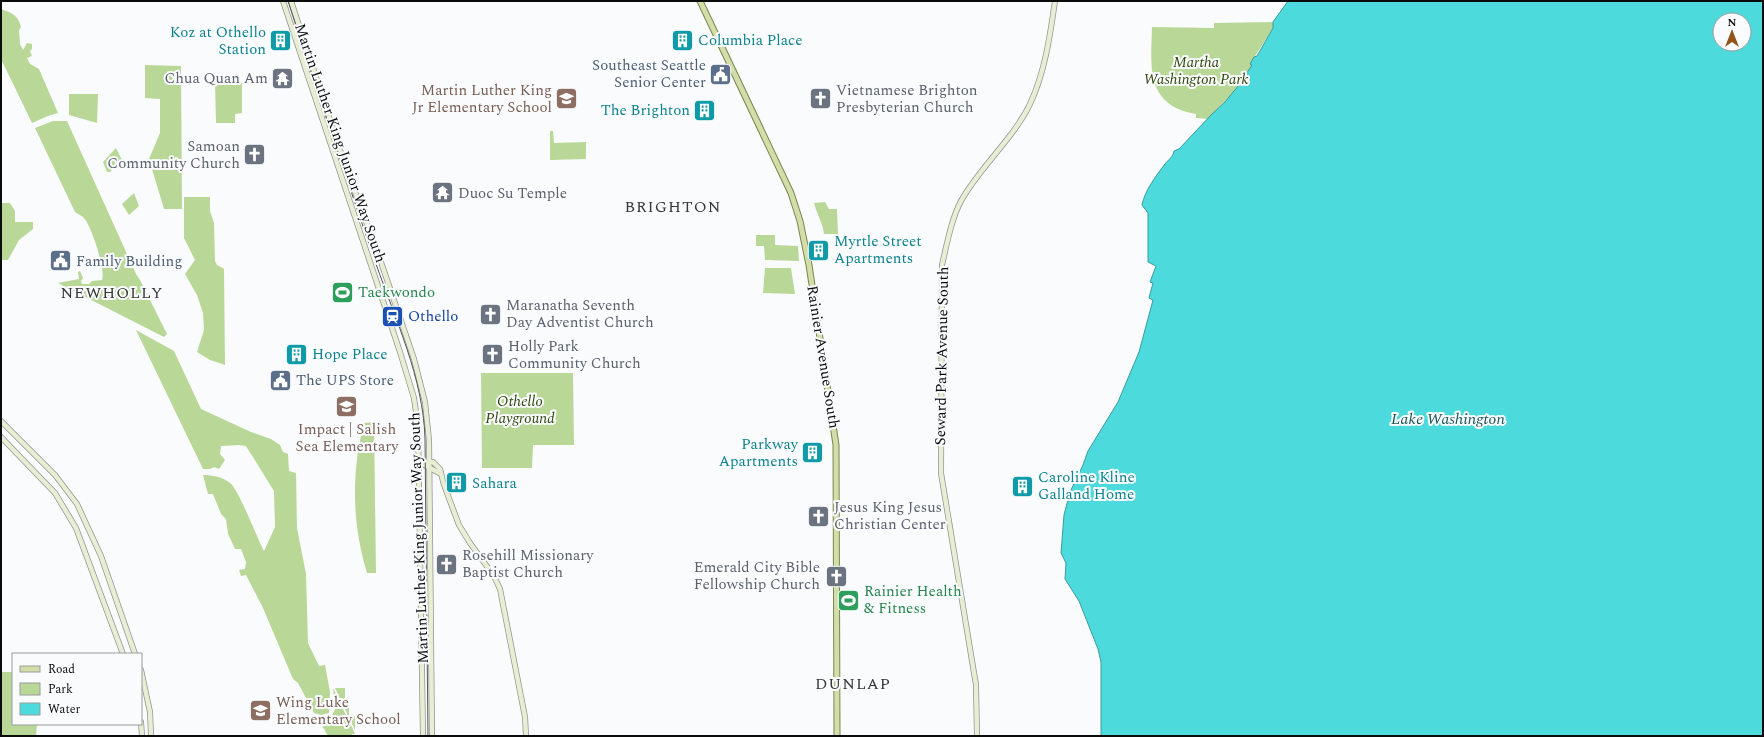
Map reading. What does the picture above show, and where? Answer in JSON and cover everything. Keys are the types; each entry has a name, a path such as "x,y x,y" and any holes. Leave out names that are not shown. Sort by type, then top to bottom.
{"main road":[{"name":"Martin Luther King Junior Way South","path":"283,1 410,387 417,417 423,736"},
{"name":"Martin Luther King Junior Way South","path":"291,1 343,159 382,265 414,359 427,412 429,462 432,736"},
{"name":"Rainier Avenue South","path":"700,1 791,193 800,221 809,265 836,445 837,736"},
{"name":"Seward Park Avenue South","path":"977,736 976,684 941,472 942,265 954,220 961,202 1025,113 1036,90 1044,63 1055,1"},
{"path":"1,421 55,475 77,504 101,556 136,653"},
{"path":"1,437 55,493 76,528 123,653"},
{"path":"419,462 436,464 459,525 494,576 500,589 525,717 526,736"},
{"path":"419,462 428,469 441,474"},
{"path":"142,675 150,712 151,736"},
{"path":"141,725 142,736"}],"green space":[{"path":"1,9 11,13 18,20 21,27 19,30 20,44 23,50 27,43 32,44 32,49 30,51 32,56 27,58 30,64 39,69 58,113 32,123 1,59"},
{"name":"Martha Washington Park","path":"1273,22 1273,28 1250,64 1252,65 1250,70 1233,93 1208,119 1196,118 1196,114 1179,109 1167,102 1159,93 1154,82 1152,70 1152,27 1214,28 1214,23"},
{"path":"145,65 181,66 182,209 164,209 149,159 160,133 160,99 145,98"},
{"path":"215,83 242,83 242,113 235,114 235,123 216,123"},
{"path":"69,94 98,94 97,123 69,115"},
{"path":"53,121 67,121 136,274 167,334 164,337 58,283 79,279 78,272 80,271 83,278 81,281 82,284 89,284 92,281 102,280 103,275 97,247 90,228 83,217 75,212 35,128"},
{"path":"550,131 553,131 554,143 586,142 586,159 550,160"},
{"path":"116,148 122,160 110,172 107,172 103,162"},
{"path":"134,193 139,206 129,215 122,204"},
{"path":"184,197 210,197 210,211 214,223 215,261 217,265 224,269 225,365 210,360 197,352 204,330 203,313 197,295 185,274 195,260 184,238"},
{"path":"825,202 829,209 837,209 838,234 824,234 814,203"},
{"path":"1,203 10,203 15,211 15,222 33,222 33,229 19,240 8,260 1,260"},
{"path":"756,235 775,235 775,245 798,246 799,261 765,260 764,246 756,246"},
{"path":"765,268 791,268 795,294 763,293"},
{"path":"136,330 174,351 201,409 251,432 271,439 280,445 283,452 288,454 289,471 296,473 297,528 306,574 308,643 319,666 325,665 330,692 329,713 321,715 314,713 298,683 293,679 263,608 246,575 241,576 239,570 245,569 246,562 241,549 235,549 228,534 226,519 221,514 213,494 208,494 203,475 221,478 234,487 264,551 275,527 274,491 246,446 221,446 220,454 225,460 219,469 214,467 210,469 203,469"},
{"name":"Othello Playground","path":"481,373 573,373 574,445 533,445 532,468 482,468"},
{"path":"374,422 376,573 367,573 358,536 355,479 364,423"},
{"path":"1,672 12,672 12,725 37,725 36,736 1,736"},
{"path":"333,688 355,734 352,734 353,736 328,736 319,720 332,716 335,709"},
{"path":"335,688 345,688 345,702 349,702 349,716 355,716 355,730"}],"water":[{"name":"Lake Washington","path":"1288,1 1763,1 1763,736 1101,736 1101,662 1098,649 1079,601 1065,579 1066,563 1061,553 1064,515 1070,492 1088,451 1118,402 1139,352 1153,300 1149,298 1153,283 1150,282 1156,266 1148,262 1148,213 1142,205 1143,199 1155,178 1172,156 1174,151 1179,149 1225,102 1239,85 1252,65 1250,64 1254,57 1257,56 1273,28 1273,22"}],"tram line":[{"path":"288,1 376,264 400,328 414,372 419,394 425,438 428,736"}],"place":[{"name":"Columbia Place","path":"682,40"},
{"name":"Koz at Othello Station","path":"281,41"},
{"name":"Southeast Seattle Senior Center","path":"721,74"},
{"name":"Chua Quan Am","path":"283,78"},
{"name":"Martin Luther King Jr Elementary School","path":"567,99"},
{"name":"Vietnamese Brighton Presbyterian Church","path":"821,99"},
{"name":"The Brighton","path":"705,110"},
{"name":"Samoan Community Church","path":"255,155"},
{"name":"Duoc Su Temple","path":"443,193"},
{"name":"Myrtle Street Apartments","path":"819,250"},
{"name":"Family Building","path":"61,261"},
{"name":"Taekwondo","path":"343,292"},
{"name":"Maranatha Seventh Day Adventist Church","path":"490,314"},
{"name":"Othello","path":"393,316"},
{"name":"Hope Place","path":"297,354"},
{"name":"Holly Park Community Church","path":"492,355"},
{"name":"The UPS Store","path":"281,380"},
{"name":"Impact | Salish Sea Elementary","path":"347,406"},
{"name":"Parkway Apartments","path":"813,453"},
{"name":"Sahara","path":"457,483"},
{"name":"Caroline Kline Galland Home","path":"1023,486"},
{"name":"Jesus King Jesus Christian Center","path":"818,516"},
{"name":"Rosehill Missionary Baptist Church","path":"447,564"},
{"name":"Emerald City Bible Fellowship Church","path":"836,576"},
{"name":"Rainier Health & Fitness","path":"849,600"},
{"name":"Wing Luke Elementary School","path":"260,711"}],"district":[{"name":"BRIGHTON","path":"673,207"},
{"name":"NEWHOLLY","path":"112,293"},
{"name":"DUNLAP","path":"853,684"}]}
